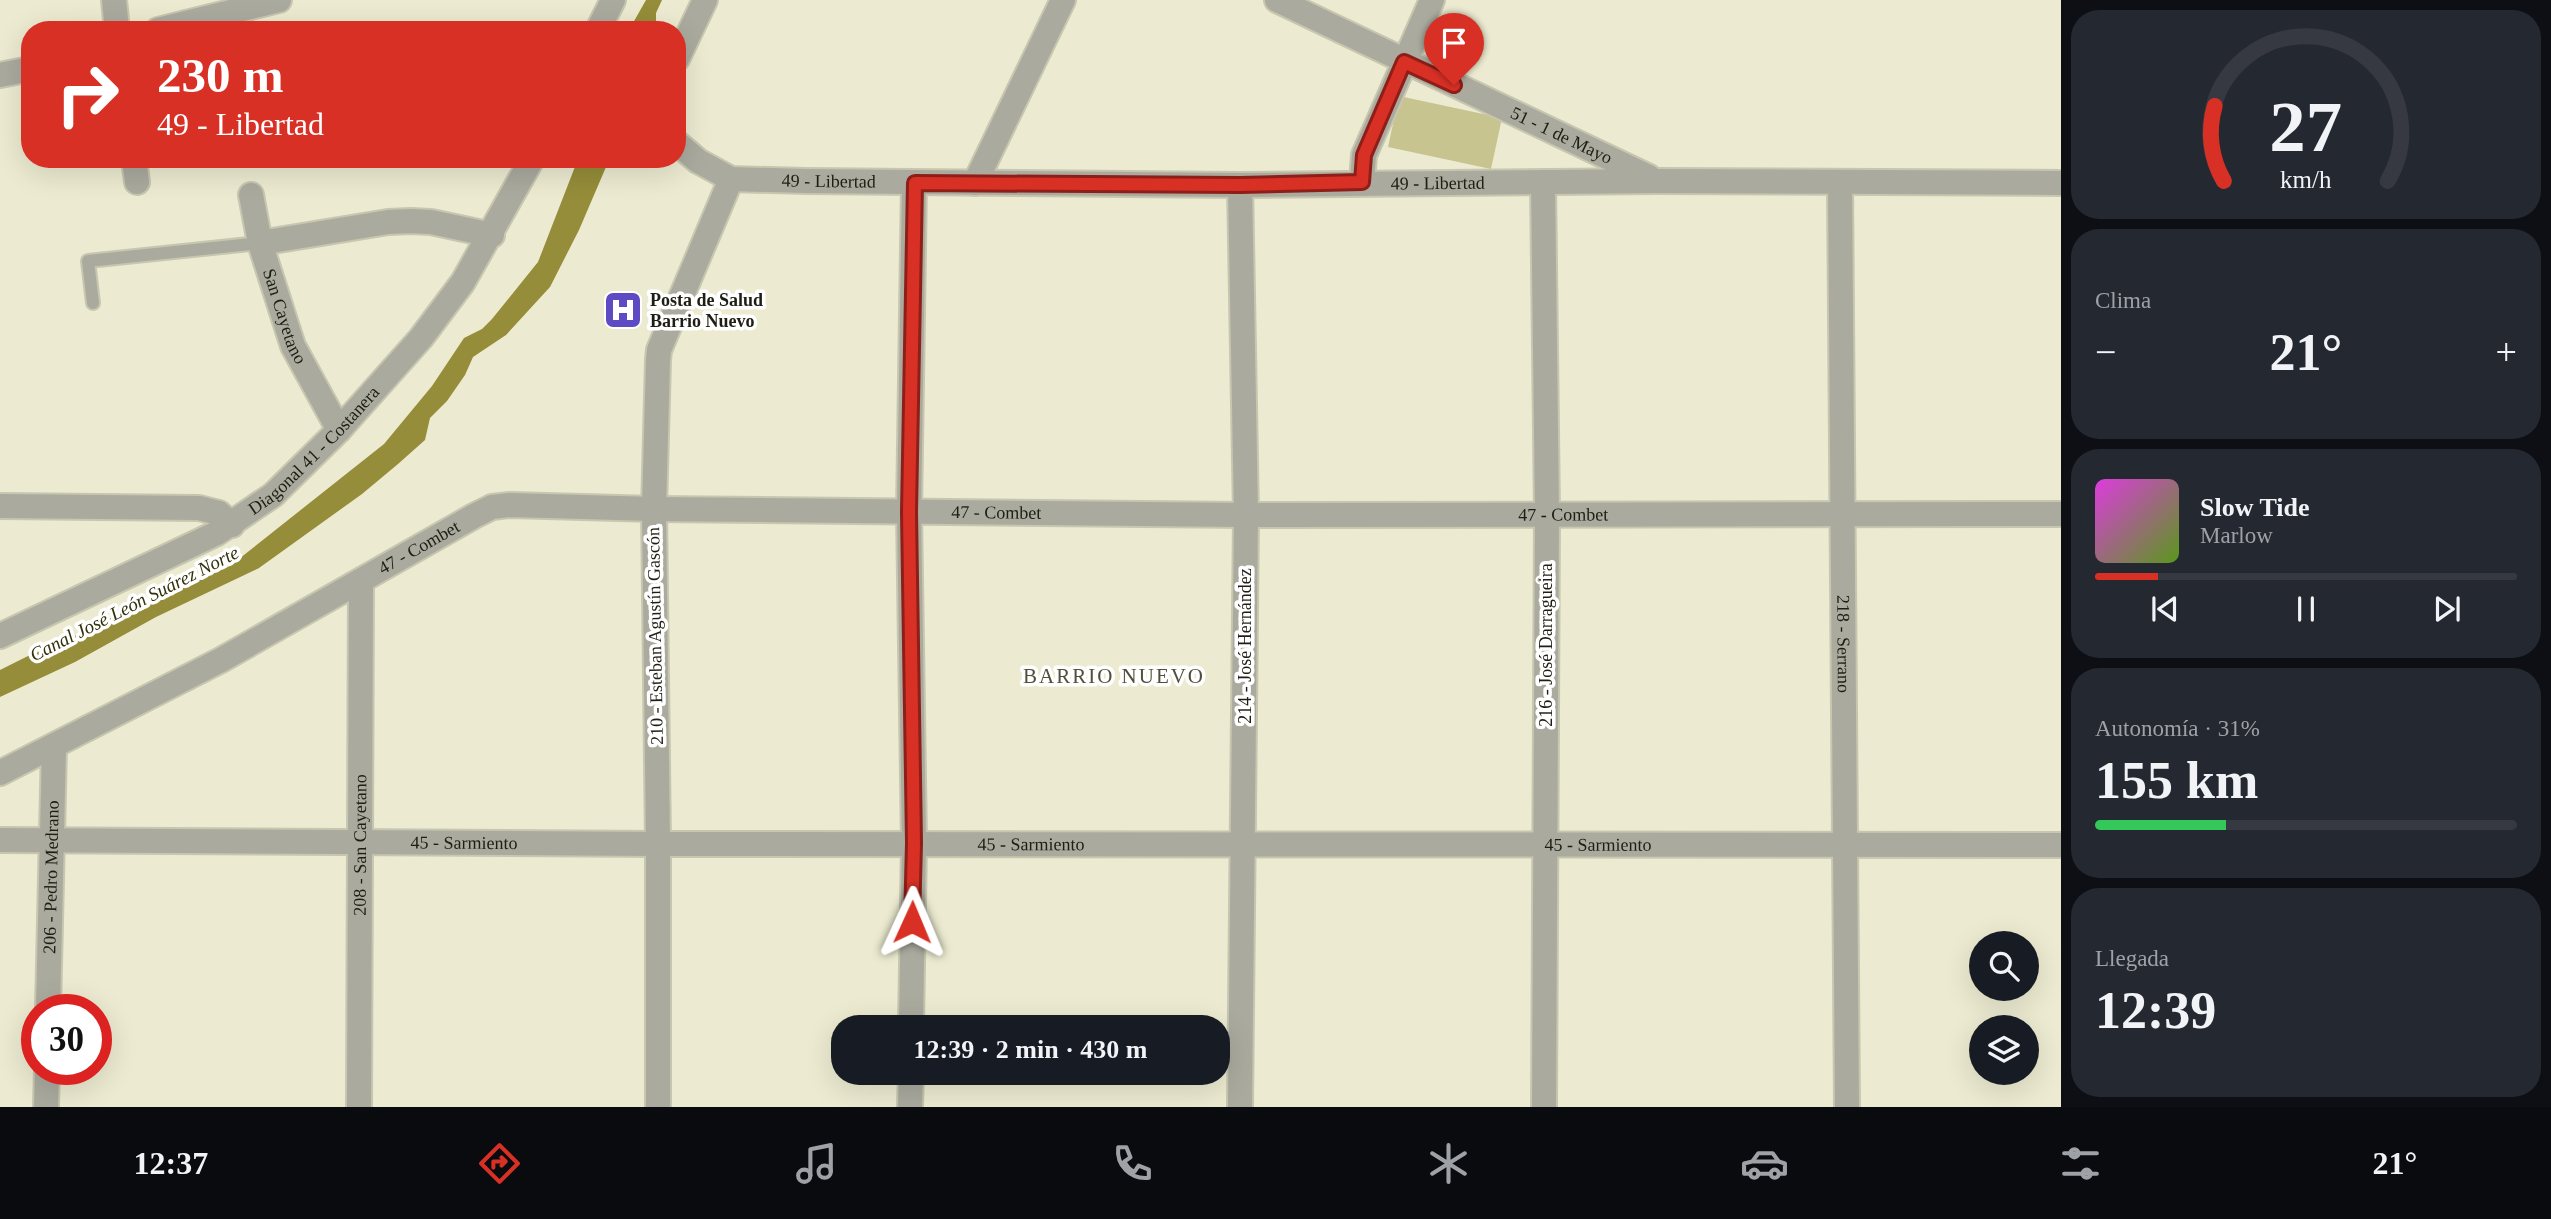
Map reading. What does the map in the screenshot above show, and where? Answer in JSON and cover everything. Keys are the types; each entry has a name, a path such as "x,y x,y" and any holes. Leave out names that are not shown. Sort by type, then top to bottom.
{"street":[{"path":"114,0 116,21"},
{"path":"194,21 279,0"},
{"path":"602,21 613,0"},
{"path":"686,39 705,0"},
{"path":"975,183 1063,0"},
{"name":"51 - 1 de Mayo","path":"1277,0 1656,180"},
{"path":"1362,182 1364,155 1432,0"},
{"path":"0,75 21,71"},
{"path":"686,151 698,161 731,178"},
{"name":"Diagonal 41 - Costanera","path":"0,636 232,525 273,495 339,429 421,338 463,282 492,235 527,168"},
{"name":"49 - Libertad","path":"731,178 915,183 1240,185 1656,180 2061,183"},
{"name":"210 - Esteban Agustín Gascón","path":"658,1107 654,509 659,350 731,178"},
{"name":"216 - José Darragueira","path":"1543,182 1547,514 1544,1107"},
{"name":"218 - Serrano","path":"1840,182 1847,1107"},
{"path":"911,1015 914,843 909,512 915,183"},
{"name":"214 - José Hernández","path":"1240,185 1246,515 1240,1107"},
{"name":"San Cayetano","path":"251,195 260,243 293,346 339,429"},
{"path":"260,243 411,220 492,235"},
{"name":"47 - Combet","path":"0,773 221,660 492,507 510,505 1246,515 2061,514"},
{"path":"0,506 199,508 219,513 232,525"},
{"name":"208 - San Cayetano","path":"359,1107 361,582"},
{"name":"206 - Pedro Medrano","path":"48,994 54,746"},
{"name":"45 - Sarmiento","path":"0,840 360,844 2061,845"},
{"path":"46,1107 47,1085"},
{"path":"910,1107 911,1085"}],"lane":[{"path":"93,303 88,261 260,243"}],"shaded area":[{"path":"646,0 662,0 656,13 656,21 634,21"},
{"path":"1399,96 1502,118 1491,169 1388,147"},
{"path":"575,168 606,168 579,230 550,287 506,335 473,357 465,375 447,401 430,418 425,440 398,464 362,494 259,568 156,617 75,662 0,697 0,670 32,654 59,646 95,623 124,614 230,566 384,444 432,386 464,338 482,329 492,319 538,262"}],"place":[{"name":"Posta de Salud Barrio Nuevo","path":"623,310"}],"district":[{"name":"BARRIO NUEVO","path":"1114,676"}],"route":[{"path":"912,922 914,843 909,512 915,183 1240,185 1362,182 1364,155 1404,62 1454,85"}],"water label":[{"name":"Canal José León Suárez Norte","path":"134,603"}]}
